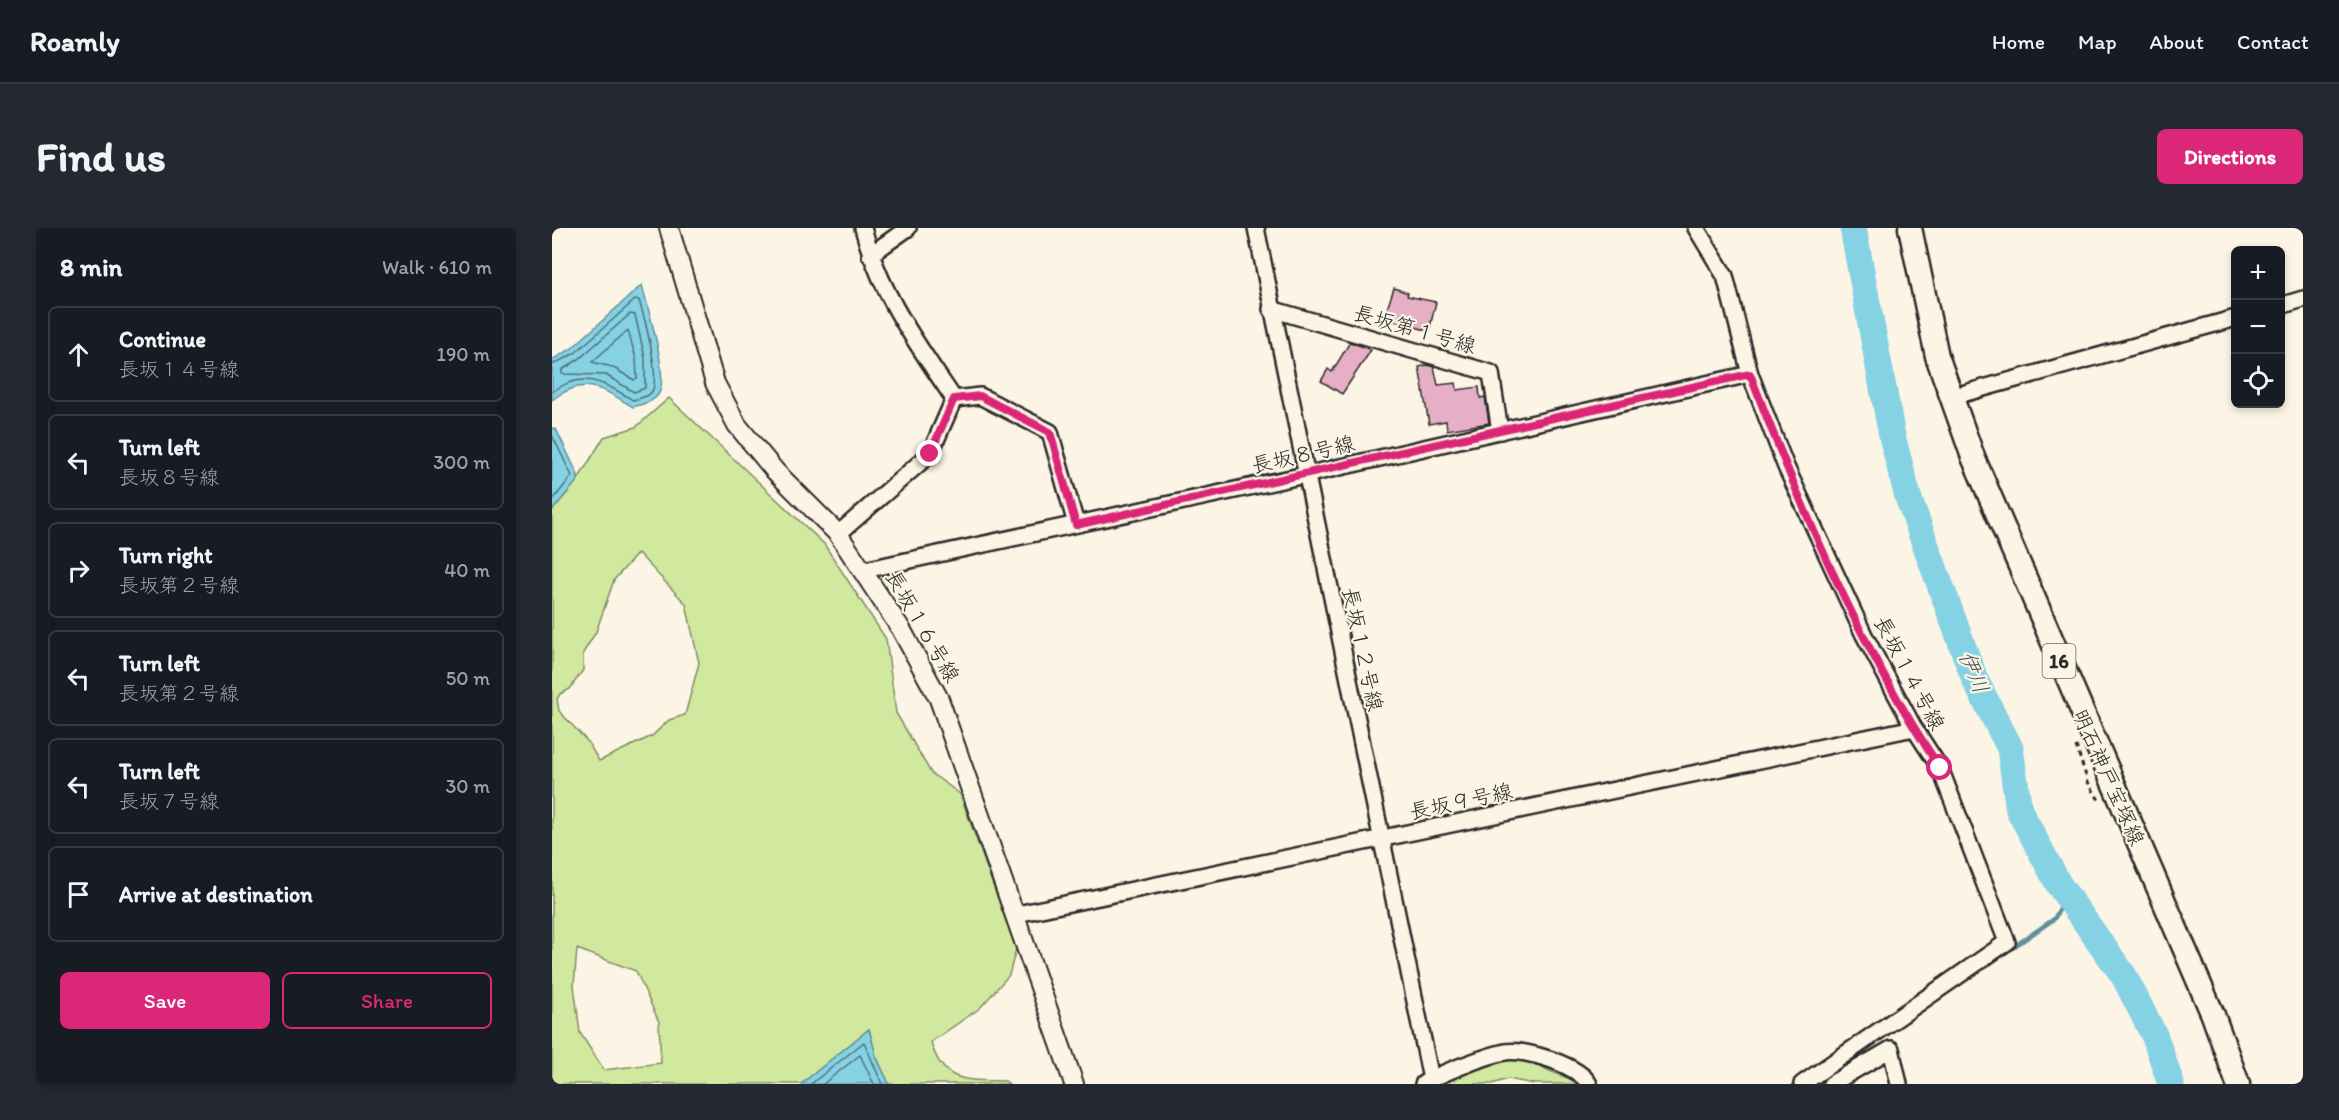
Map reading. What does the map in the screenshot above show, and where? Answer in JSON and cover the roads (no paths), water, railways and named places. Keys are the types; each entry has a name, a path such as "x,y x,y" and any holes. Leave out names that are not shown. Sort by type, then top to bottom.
{"main road":[{"name":"明石神戸宝塚線","path":"1910,228 1937,356 1972,457 2213,1014 2238,1084"}],"street":[{"path":"863,228 870,255 898,316 954,399"},
{"path":"870,255 908,228"},
{"name":"長坂１２号線","path":"1256,228 1427,1081"},
{"name":"長坂１４号線","path":"1696,228 1725,276 1750,374 1791,478 1864,635 1914,728 1940,768 2007,942 1886,1038 1802,1084"},
{"name":"長坂１６号線","path":"675,232 715,383 737,425 775,471 838,534 864,570 939,699 1017,914 1074,1084"},
{"path":"2285,304 2303,299"},
{"name":"長坂第１号線","path":"1271,309 1491,373 1500,431"},
{"path":"1951,397 2231,319"},
{"name":"長坂８号線","path":"864,570 1305,475 1750,374"},
{"path":"954,399 980,396 1050,432 1076,525"},
{"path":"838,534 930,454 954,399"},
{"name":"長坂９号線","path":"1017,914 1914,728"},
{"path":"1831,1084 1886,1038 1899,1084"},
{"path":"1427,1081 1507,1051 1563,1064 1585,1075 1589,1084"}],"water":[{"path":"642,285 659,354 661,381 658,395 648,402 633,407 612,394 584,386 563,392 552,400 552,360 571,349"},
{"path":"552,428 556,429 578,475 577,481 552,511"},
{"path":"869,1029 876,1056 889,1084 801,1084"}],"waterway":[{"name":"伊川","path":"1853,228 1892,436 1908,497 1975,680 2010,748 2019,810 2059,885 2124,976 2155,1037 2171,1084"},
{"path":"1967,979 2054,919 2063,903 2059,885"}]}
